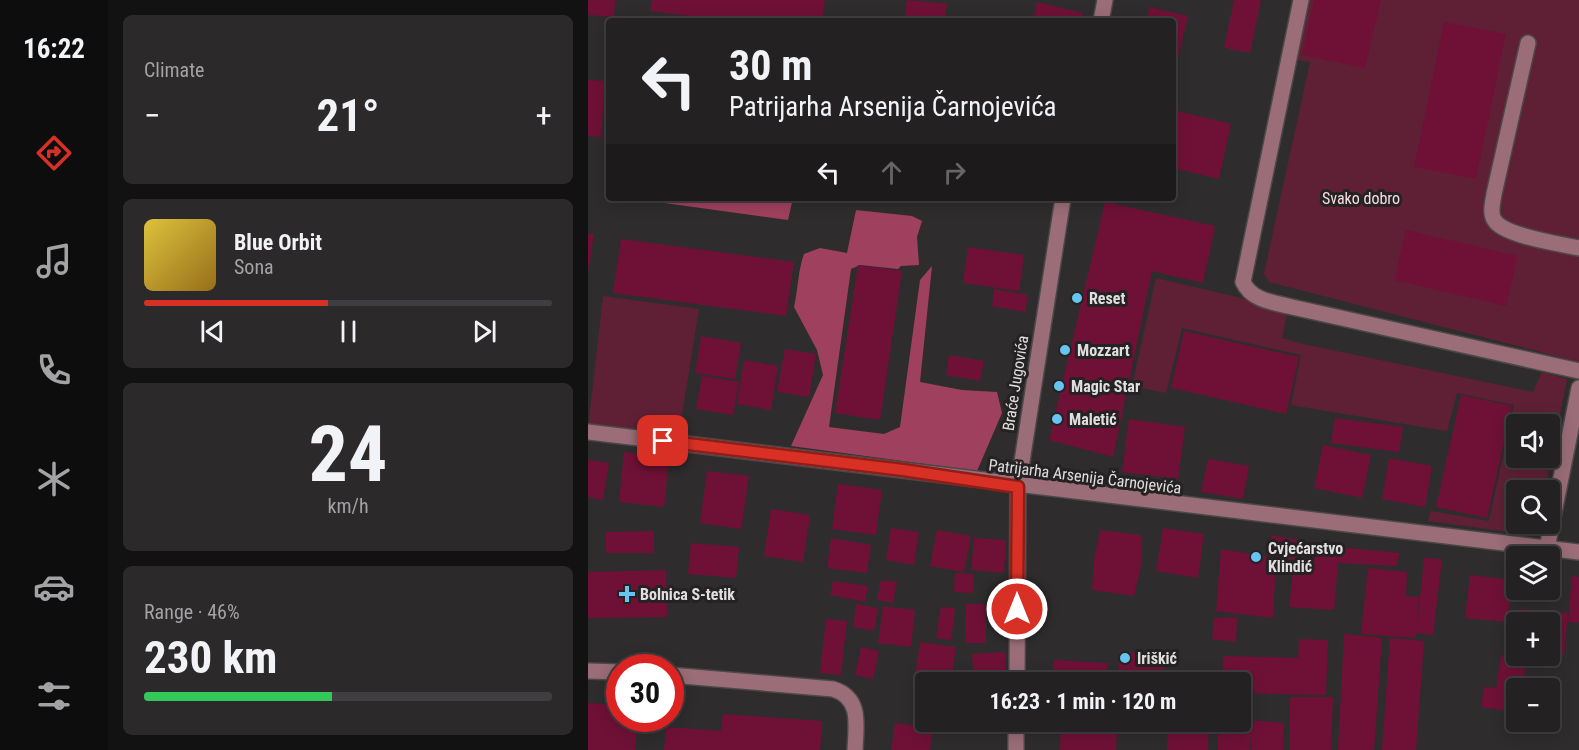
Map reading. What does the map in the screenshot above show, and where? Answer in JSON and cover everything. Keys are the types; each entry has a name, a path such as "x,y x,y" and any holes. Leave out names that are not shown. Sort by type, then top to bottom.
{"street":[{"path":"1102,18 1105,0"},
{"path":"1301,0 1243,282 1251,295 1292,307 1579,371"},
{"path":"1528,43 1491,210 1494,221 1503,228 1579,248"},
{"name":"Braće Jugovića","path":"1017,672 1018,487 1063,201"},
{"path":"1547,546 1579,388"},
{"name":"Patrijarha Arsenija Čarnojevića","path":"588,432 903,470 1018,487 1530,546"},
{"name":"Patrijarha Arsenija Čarnojevića","path":"1560,550 1579,552"},
{"path":"588,671 606,672"},
{"path":"684,676 833,689 844,693 851,699 857,716 855,750"},
{"path":"1016,732 1016,750"}],"green space":[{"name":"Svako dobro","path":"1308,0 1579,0 1579,362 1269,282 1264,274 1310,62 1296,60"},
{"path":"1156,278 1288,309 1282,338 1303,344 1533,392 1542,372 1567,379 1560,414 1512,414 1514,405 1457,393 1447,431 1291,405 1301,355 1182,328 1166,393 1132,386"},
{"path":"603,296 699,309 678,440 588,429"},
{"path":"1506,442 1506,468 1549,468 1547,480 1506,480 1506,531 1428,521 1431,511 1489,521"}],"shaded area":[{"path":"650,201 792,201 788,220"},
{"path":"856,210 912,216 922,221 917,237 919,265 901,266 898,269 860,265 851,269 829,427 884,434 900,427 920,280 932,266 920,382 962,390 997,392 1002,413 977,471 791,446 823,375 817,350 794,307 802,260 804,254 820,248 847,253"}],"building":[{"path":"588,0 615,0 614,17 588,15"},
{"path":"652,0 825,0 822,18 704,18 650,11"},
{"path":"907,0 947,4 945,18 904,18"},
{"path":"1234,0 1261,0 1250,53 1224,48"},
{"path":"1314,0 1381,0 1365,68 1302,55"},
{"path":"1037,2 1083,13 1082,18 1034,18"},
{"path":"1150,7 1188,16 1177,62 1176,18 1147,18"},
{"path":"1444,22 1506,34 1476,179 1414,167"},
{"path":"588,80 605,81 601,137 588,136"},
{"path":"1176,111 1231,124 1219,179 1176,169"},
{"path":"1105,202 1215,226 1203,283 1152,271 1113,457 1049,440"},
{"path":"1406,230 1518,256 1506,306 1394,280"},
{"path":"588,234 594,234 589,268 588,268"},
{"path":"621,239 794,262 786,316 613,293"},
{"path":"968,247 1024,255 1019,291 963,283"},
{"path":"858,265 902,271 880,420 835,413"},
{"path":"994,289 1028,295 1025,312 992,306"},
{"path":"1184,331 1299,357 1286,414 1171,388"},
{"path":"701,336 741,343 735,379 695,373"},
{"path":"785,349 816,354 809,397 777,392"},
{"path":"949,355 984,361 980,381 946,375"},
{"path":"744,360 778,366 771,410 737,404"},
{"path":"702,376 739,382 733,415 696,409"},
{"path":"1461,395 1512,406 1510,414 1506,414 1506,433 1487,518 1436,507"},
{"path":"1335,418 1403,427 1399,452 1331,443"},
{"path":"1129,419 1185,427 1178,479 1122,472"},
{"path":"1323,445 1371,455 1362,498 1314,488"},
{"path":"624,452 669,457 664,507 619,502"},
{"path":"1389,458 1432,466 1425,507 1382,499"},
{"path":"1208,459 1249,466 1243,499 1201,492"},
{"path":"588,460 609,463 603,500 588,497"},
{"path":"707,471 749,476 741,529 700,523"},
{"path":"838,484 882,490 876,535 832,529"},
{"path":"771,509 810,515 803,562 764,556"},
{"path":"891,528 919,532 914,565 886,560"},
{"path":"1163,528 1204,534 1198,578 1156,571"},
{"path":"937,530 971,536 964,572 930,566"},
{"path":"1100,530 1141,535 1141,567 1134,596 1092,590 1094,560"},
{"path":"654,531 654,553 606,553 606,532"},
{"path":"1271,535 1299,540 1296,559 1276,560 1273,618 1216,611 1221,549 1268,557"},
{"path":"831,538 871,545 867,573 827,568"},
{"path":"974,538 1006,540 1004,573 971,570"},
{"path":"691,543 739,547 736,578 688,574"},
{"path":"1316,545 1400,553 1396,566 1338,563 1334,610 1289,607 1294,561 1314,562"},
{"path":"1424,558 1442,559 1433,635 1416,633 1415,638 1361,634 1368,568 1407,572 1406,596 1419,597 1417,629"},
{"name":"Bolnica S-tetik","path":"666,570 667,617 588,618 588,572"},
{"path":"955,573 974,574 973,593 954,592"},
{"path":"1470,575 1506,579 1506,600 1510,600 1506,622 1465,618"},
{"path":"1572,576 1579,577 1579,623 1568,622"},
{"path":"881,580 897,582 893,603 877,600"},
{"path":"833,581 868,586 865,602 830,595"},
{"path":"856,604 878,608 874,631 853,627"},
{"path":"966,604 986,604 986,643 965,643"},
{"path":"883,606 915,610 911,647 878,643"},
{"path":"941,607 955,608 951,640 936,638"},
{"path":"1520,609 1556,612 1520,612"},
{"path":"1560,612 1568,613 1564,655 1560,655"},
{"path":"1237,617 1236,642 1212,639 1214,618"},
{"path":"826,619 847,621 841,675 820,673"},
{"path":"1344,634 1382,638 1374,750 1338,750"},
{"path":"1390,638 1424,641 1416,750 1382,750"},
{"path":"1299,639 1328,640 1326,695 1251,693 1251,672 1222,672 1223,656 1298,658"},
{"path":"920,642 956,647 952,672 916,672"},
{"path":"861,647 879,651 873,679 855,675"},
{"path":"1005,652 1006,672 973,672 972,654"},
{"path":"1119,652 1164,654 1163,672 1118,672"},
{"path":"1501,655 1506,656 1506,666 1526,666 1524,678 1506,678 1506,711 1481,707 1484,687 1496,688"},
{"path":"1054,660 1107,663 1107,672 1053,672"},
{"path":"1290,697 1333,697 1331,750 1289,750"},
{"path":"588,703 606,704 606,732 637,732 635,750 588,750"},
{"path":"723,714 822,721 820,750 664,750 666,732 684,732 684,728 721,731"},
{"path":"1251,720 1284,723 1283,750 1251,750"},
{"path":"895,723 915,726 915,732 932,732 930,750 891,750"},
{"path":"1061,732 1117,732 1116,750 1060,750"},
{"path":"1168,732 1209,732 1208,750 1167,750"},
{"path":"1218,732 1250,732 1250,750 1218,750"}],"place":[{"name":"Reset","path":"1077,298"},
{"name":"Mozzart","path":"1065,350"},
{"name":"Magic Star","path":"1059,386"},
{"name":"Maletić","path":"1057,419"},
{"name":"Cvjećarstvo Klindić","path":"1256,557"},
{"name":"Bolnica S-tetik","path":"627,594"},
{"name":"Iriškić","path":"1125,658"}],"route":[{"path":"663,441 903,470 1018,487 1017,609"}]}
